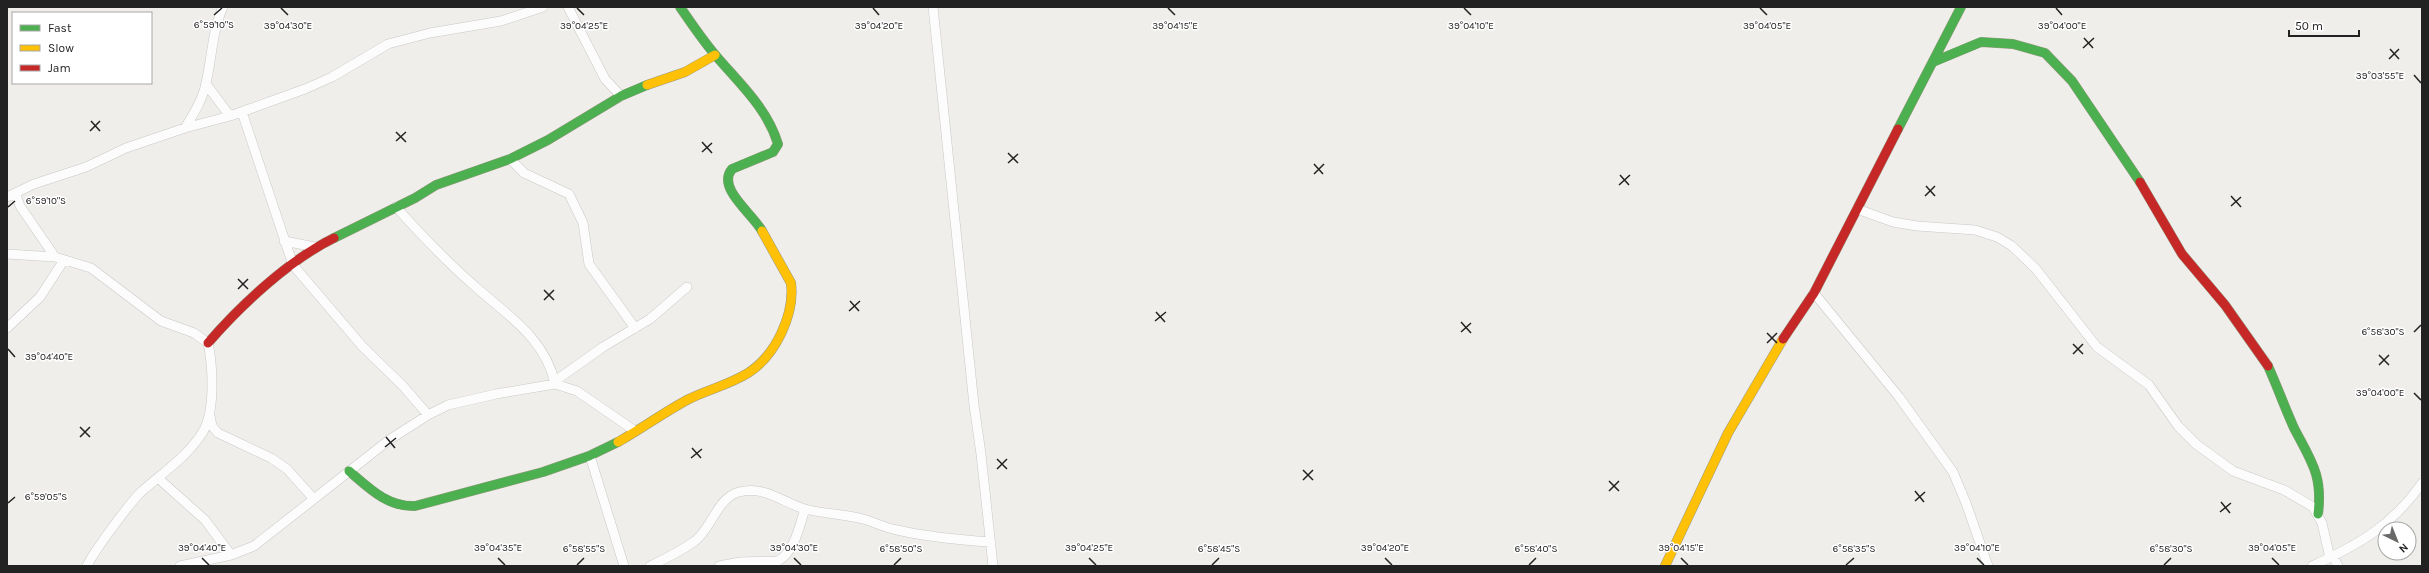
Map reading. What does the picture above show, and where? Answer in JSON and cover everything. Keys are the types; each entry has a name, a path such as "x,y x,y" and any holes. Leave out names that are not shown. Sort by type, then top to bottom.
{"street":[{"path":"185,128 198,107 206,84 216,25 224,7"},
{"path":"59,259 11,195 86,167 126,148 185,128 242,112 332,77 388,44 430,33 501,21 543,7"},
{"path":"568,7 604,79 621,96"},
{"path":"349,471 374,491 398,505 425,504 495,485 590,456 697,395 739,378 754,369 772,349 784,324 794,293 791,283 764,234 733,194 727,182 728,174 740,164 773,152 778,144 776,132 748,92 715,55 680,7"},
{"path":"933,7 974,405 993,566"},
{"path":"1665,566 1728,433 1772,356 1814,293 1961,7"},
{"path":"1933,62 1981,42 2013,44 2045,53 2072,81 2132,169 2182,254 2225,305 2268,366 2296,429 2304,443 2319,481 2320,497 2318,514"},
{"path":"208,344 226,321 315,247 396,207 436,185 510,159 548,140 621,96 654,82 685,72 715,55"},
{"path":"206,84 230,116"},
{"path":"242,112 293,265 362,346 403,386 428,415"},
{"path":"510,159 524,172 569,194 583,223 589,264 635,328"},
{"path":"396,207 417,231 526,331 544,353 555,382 577,391 636,431"},
{"path":"1857,209 1893,222 1917,226 1975,230 1997,237 2012,246 2036,269 2097,347 2149,385 2178,426 2196,444 2233,471 2297,496 2313,507 2318,514 2324,529 2332,557 2338,566"},
{"path":"284,241 315,247"},
{"path":"7,254 59,259 91,268 161,321 194,333 208,344 212,363 210,416 212,426 218,433 271,458 287,469 313,498"},
{"path":"7,328 40,297 59,259"},
{"path":"180,566 231,555 254,546 349,471 428,415 448,405 555,382 661,311 687,287"},
{"path":"1814,293 1899,397 1953,472 1966,503 1988,566"},
{"path":"87,566 139,494 186,454 204,431 210,416"},
{"path":"590,456 624,566"},
{"path":"158,478 205,520 231,555"},
{"path":"2312,566 2372,535 2422,483"},
{"path":"650,566 695,541 720,507 738,492 755,490 767,492 805,509 863,519 896,530 954,540 991,542"},
{"path":"719,566 740,562 778,562 792,547 805,509"}],"traffic: fast":[{"path":"680,7 707,45 744,87 760,108 767,119 778,144 773,152 732,169 728,176 732,192 762,231"},
{"path":"1898,129 1961,7"},
{"path":"1933,62 1981,42 2013,44 2045,53 2072,81 2140,182"},
{"path":"334,238 415,198 436,185 510,159 548,140 621,96 647,85"},
{"path":"2268,366 2294,428 2314,469 2319,489 2318,514"},
{"path":"349,471 371,490 387,500 415,506 543,472 589,456 618,442"}],"traffic: slow":[{"path":"647,85 685,72 715,55"},
{"path":"618,442 687,400 733,381 748,373 758,366 775,345 781,334 790,308 791,283 762,231"},
{"path":"1665,566 1728,433 1783,339"}],"traffic: jam":[{"path":"1783,339 1814,293 1898,129"},
{"path":"2140,182 2182,254 2225,305 2268,366"},
{"path":"208,343 221,328 266,284 300,258 334,238"}]}
